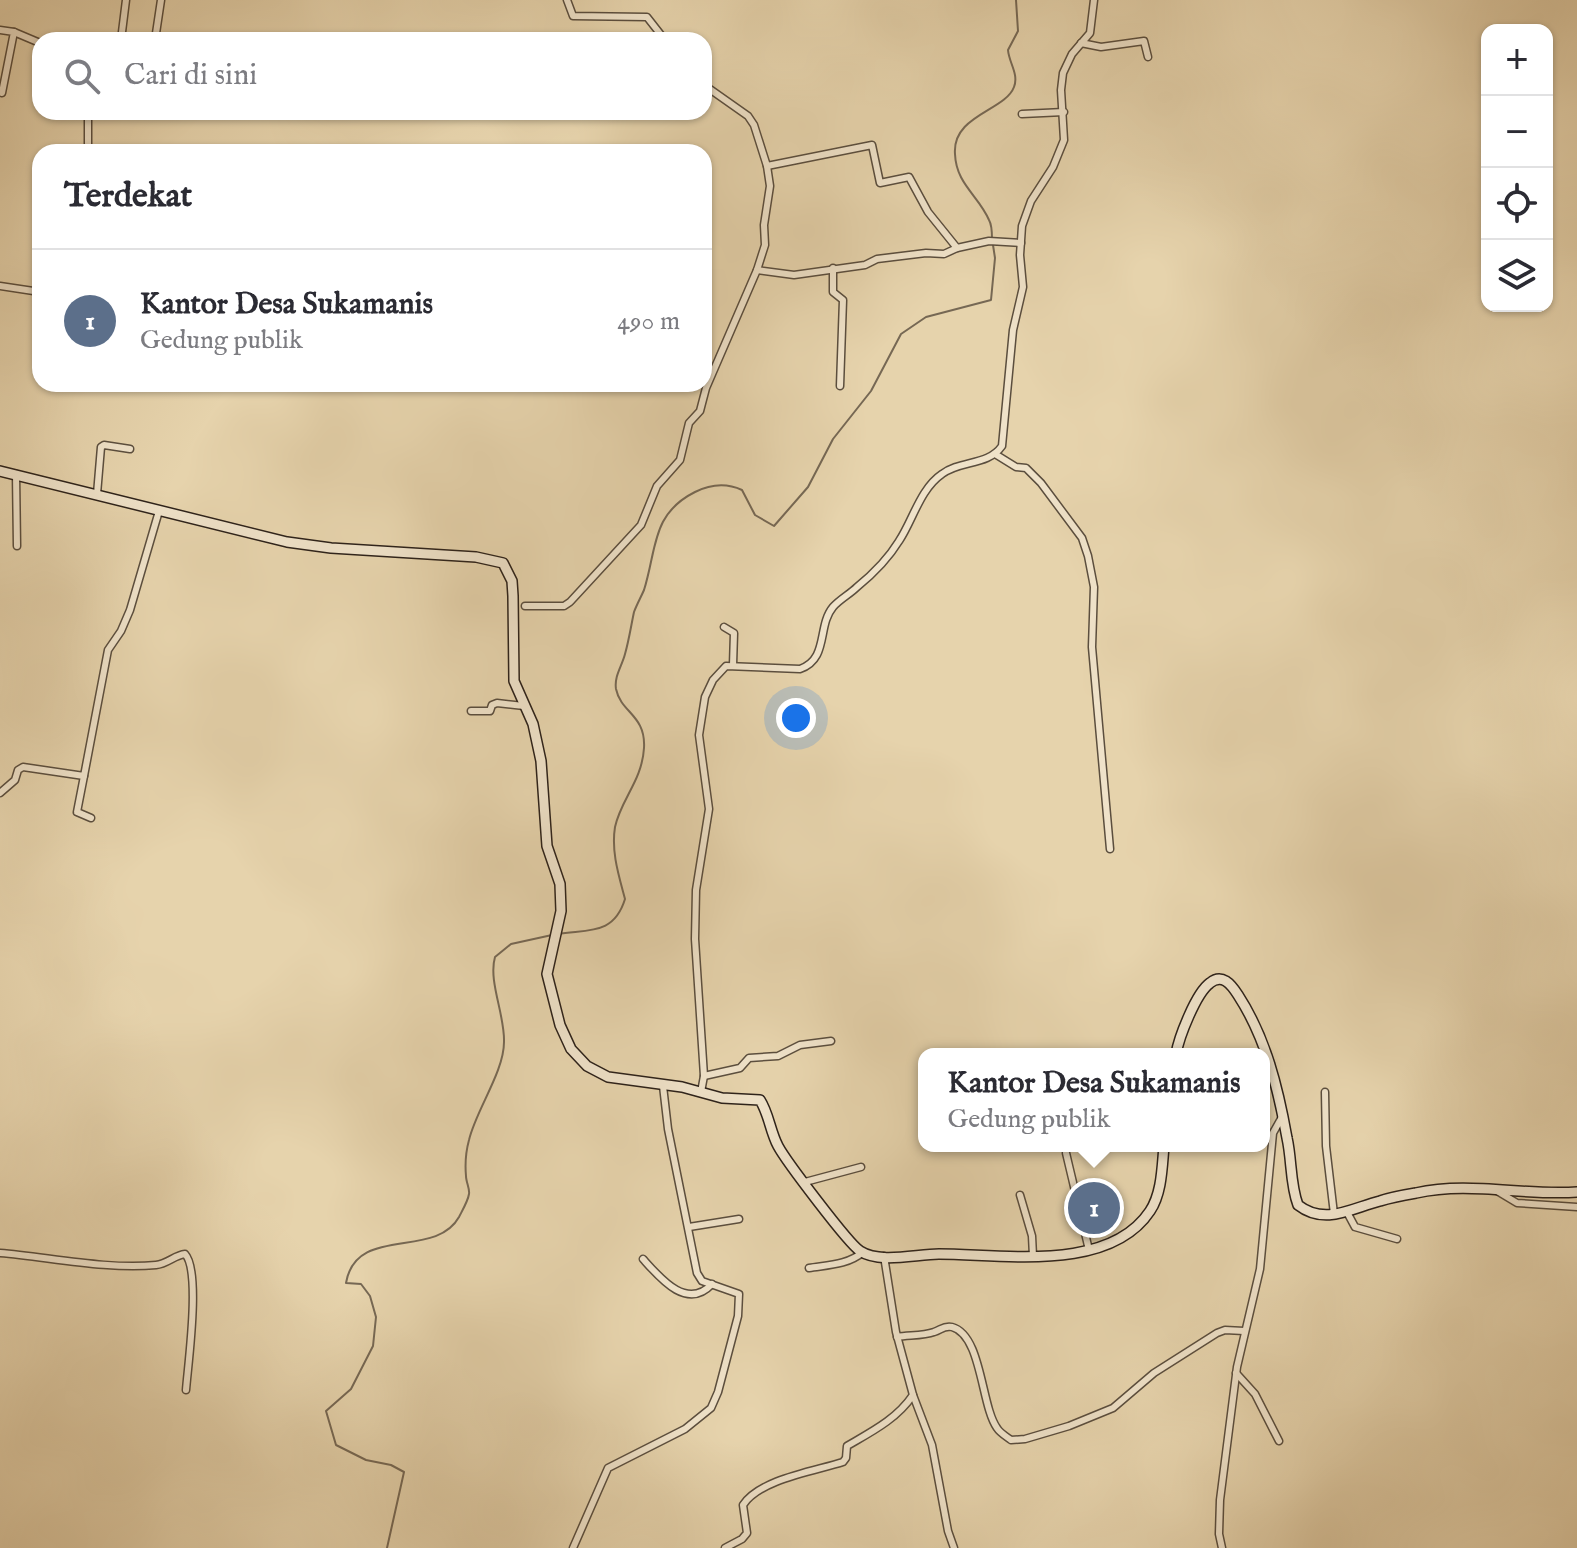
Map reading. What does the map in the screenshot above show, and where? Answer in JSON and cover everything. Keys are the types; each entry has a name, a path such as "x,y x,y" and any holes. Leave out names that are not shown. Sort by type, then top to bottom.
{"street":[{"path":"122,32 126,0"},
{"path":"156,32 161,0"},
{"path":"567,0 573,16 647,17 659,32"},
{"path":"701,1092 704,1076 695,939 696,890 709,809 699,735 701,709 713,680 722,669 733,665 800,669 809,666 820,651 831,610 885,560 899,541 926,490 944,472 995,454 1002,446 1013,330 1023,287 1021,243 1027,208 1058,158 1064,140 1063,73 1091,28 1094,0"},
{"path":"0,30 32,40"},
{"path":"2,93 14,32"},
{"path":"1081,43 1101,47 1144,41 1148,57"},
{"path":"712,91 748,116 754,125 770,186 764,225 765,245 712,374"},
{"path":"1022,114 1064,112"},
{"path":"88,120 88,144"},
{"path":"767,166 872,145 880,183 909,177 928,212 957,248"},
{"path":"757,270 794,275 865,265 877,259 944,254 989,241 1021,243"},
{"path":"833,268 833,292 843,300 840,386"},
{"path":"0,286 32,291"},
{"path":"525,606 564,606 570,602 641,525 657,486 680,460 689,423 700,411 705,392"},
{"path":"97,494 101,447 130,449"},
{"path":"995,454 1016,467 1026,468 1082,538 1094,587 1092,647 1110,849"},
{"path":"0,471 287,542 331,548 476,557 503,563 512,581 514,681 533,724 541,761 547,846 560,884 561,911 547,974 560,1025 578,1057 608,1077 722,1098 760,1100 778,1145 853,1245 863,1252 884,1256 937,1254 1056,1258 1089,1250 1127,1233 1152,1209 1163,1152"},
{"path":"16,474 17,546"},
{"path":"91,818 77,812 108,650 130,610 159,511"},
{"path":"724,627 734,633 733,665"},
{"path":"471,711 488,712 497,703 524,706"},
{"path":"0,793 15,780 18,770 23,767 84,776"},
{"path":"1178,1048 1205,988 1220,978 1226,980 1242,1002 1265,1048"},
{"path":"704,1076 740,1068 749,1058 778,1056 800,1045 831,1041"},
{"path":"1270,1070 1298,1205 1316,1214 1348,1214 1378,1201 1441,1188 1577,1192"},
{"path":"573,1548 608,1468 685,1429 711,1408 732,1343 740,1298 734,1291 702,1281 697,1273 668,1129 663,1086"},
{"path":"1325,1092 1326,1146 1334,1214"},
{"path":"1222,1548 1219,1534 1220,1500 1236,1373 1260,1269 1273,1133 1282,1117"},
{"path":"1066,1153 1089,1250"},
{"path":"805,1182 861,1167"},
{"path":"1497,1191 1517,1203 1577,1207"},
{"path":"1020,1195 1032,1236 1033,1256"},
{"path":"1348,1214 1355,1227 1397,1239"},
{"path":"689,1227 739,1219"},
{"path":"809,1268 853,1259 863,1252"},
{"path":"0,1253 124,1265 159,1265 185,1254 191,1262 193,1313 186,1390"},
{"path":"884,1256 897,1337 913,1395 932,1445 954,1548"},
{"path":"643,1259 668,1287 697,1294 712,1284"},
{"path":"897,1337 935,1332 946,1326 955,1327 967,1340 997,1429 1011,1440 1069,1426 1113,1408 1154,1373 1217,1333 1225,1330 1244,1331"},
{"path":"1236,1373 1255,1394 1279,1441"},
{"path":"725,1548 746,1536 743,1505 748,1498 793,1476 843,1462 847,1446 896,1415 913,1395"}],"waterway":[{"path":"992,239 985,212 959,174 956,141 970,122 1001,102 1014,87 1015,78 1008,50 1018,31 1016,0"},
{"path":"558,934 607,925 620,911 625,899 615,855 615,827 636,780 644,737 637,721 619,697 616,680 663,522 670,511 695,492 725,485 742,490 755,515 774,526 808,487 833,439 871,391 901,334 926,317 991,300 995,258 993,245"},
{"path":"387,1548 404,1472 391,1465 366,1460 336,1445 326,1411 351,1389 373,1346 376,1317 370,1296 361,1284 346,1283 353,1265 364,1254 433,1237 448,1230 459,1217 469,1194 466,1178 469,1140 503,1054 504,1032 494,977 495,957 511,944 552,935"}],"place":[{"name":"Kantor Desa Sukamanis","path":"1094,1208"}]}
